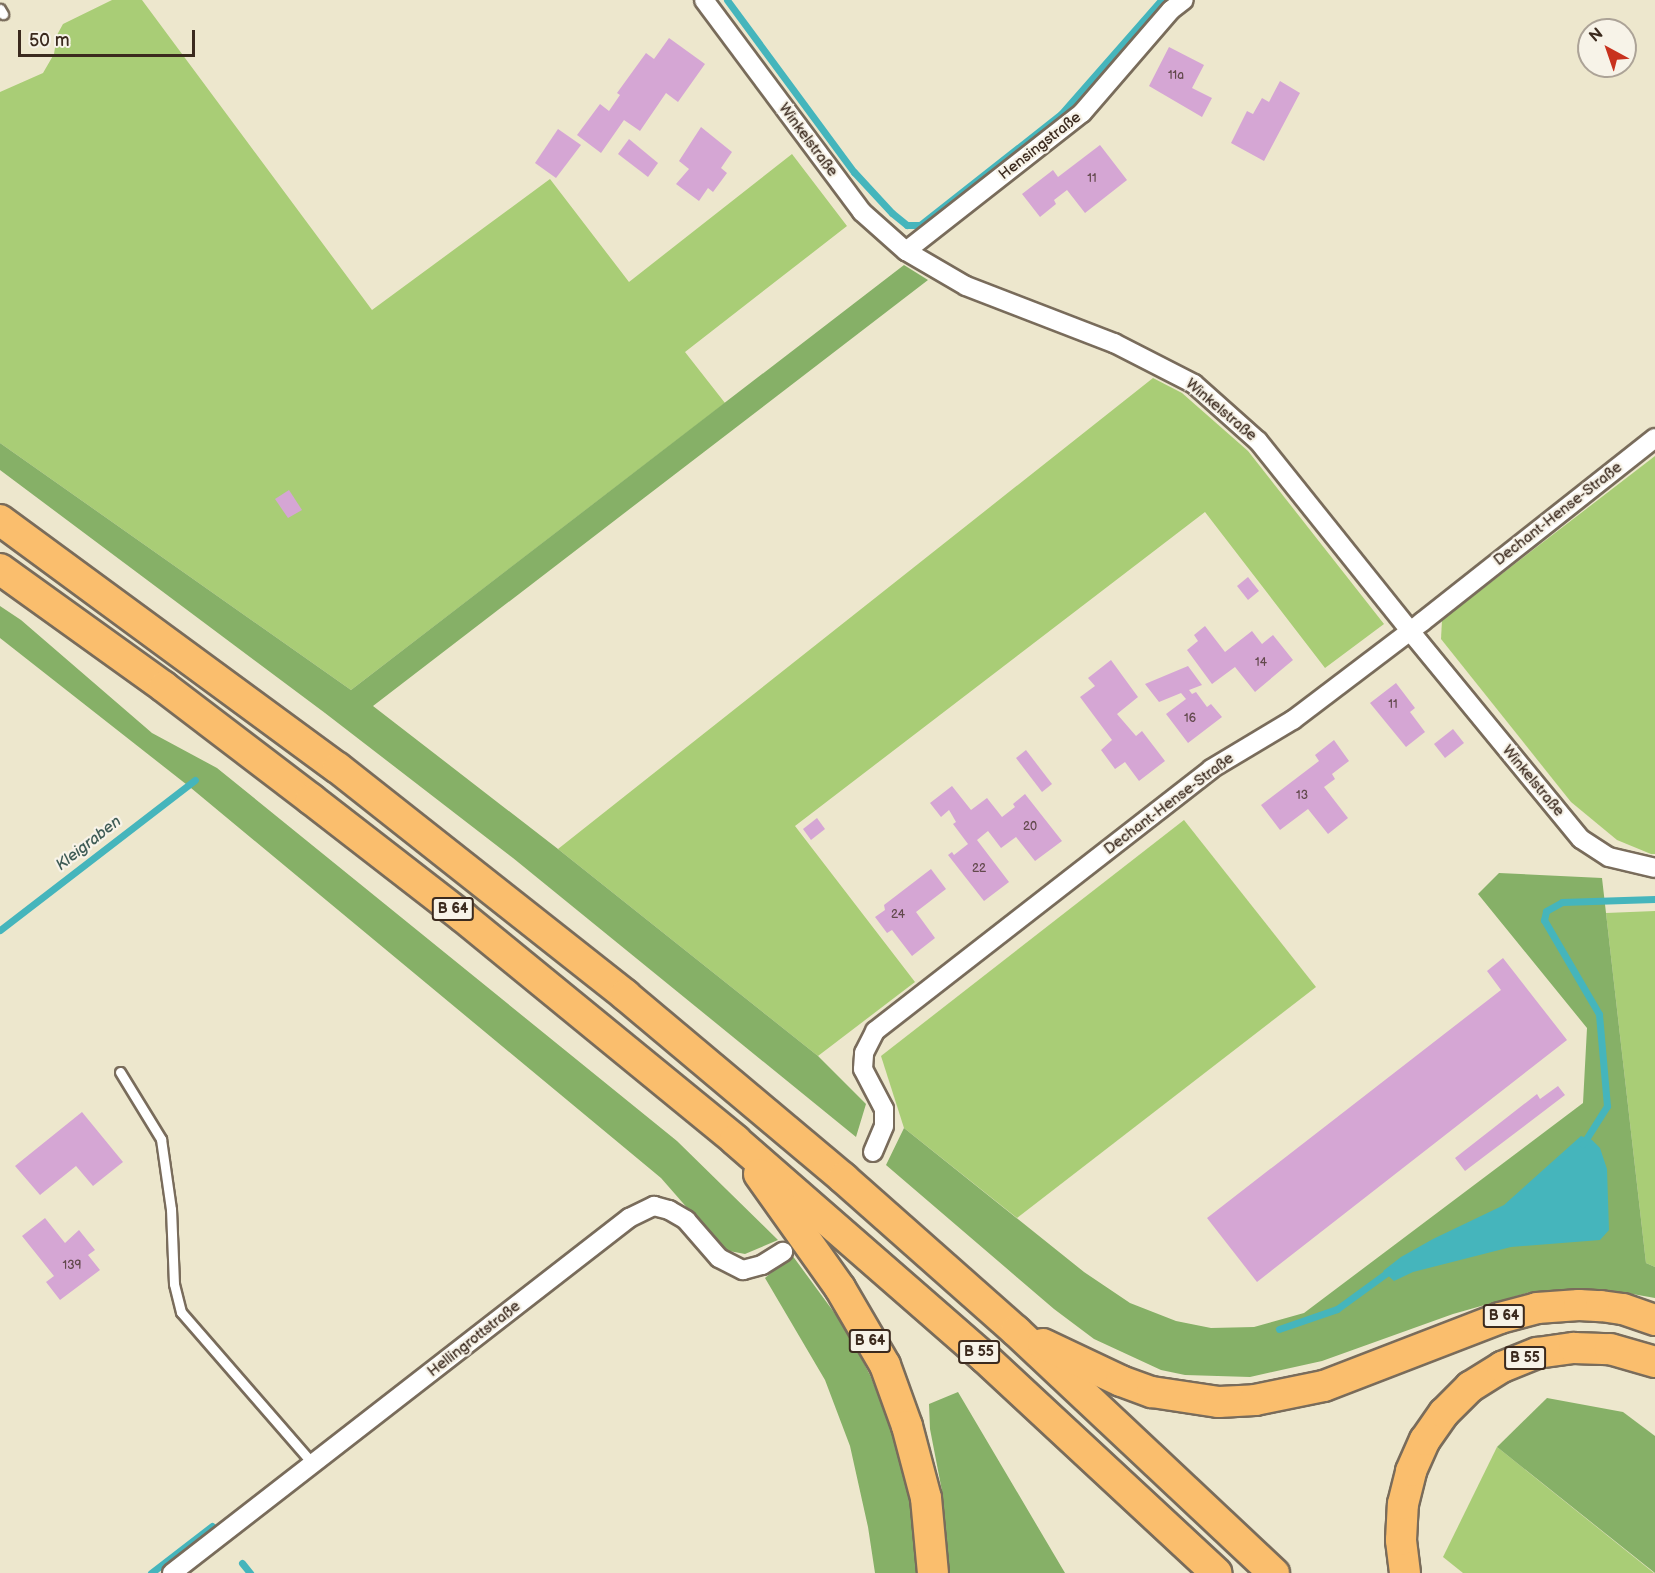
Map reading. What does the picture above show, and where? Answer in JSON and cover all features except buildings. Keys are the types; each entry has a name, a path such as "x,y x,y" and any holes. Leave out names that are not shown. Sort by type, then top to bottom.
{"highway":[{"name":"B 64","path":"0,520 189,656 488,885 760,1108 1016,1331 1142,1388 1186,1399 1219,1402 1289,1395 1324,1386 1471,1328 1537,1308 1601,1306 1655,1320"},
{"name":"B 64","path":"0,569 164,687 374,848 735,1140 840,1288 885,1365 907,1426 926,1498 933,1573"},
{"name":"B 55","path":"735,1140 986,1358 1216,1573"},
{"name":"B 55","path":"1016,1331 1274,1573"},
{"name":"B 55","path":"1405,1573 1401,1540 1403,1504 1411,1471 1425,1440 1444,1413 1470,1387 1502,1367 1537,1353 1574,1347 1610,1349 1655,1362"}],"street":[{"name":"Winkelstraße","path":"704,0 862,212 906,251 966,286 1114,343 1194,384 1258,441 1581,839 1609,857 1655,868"},
{"name":"Hensingstraße","path":"906,251 1082,113 1172,10 1184,0"},
{"name":"Dechant-Hense-Straße","path":"873,1152 884,1126 884,1109 863,1069 864,1053 875,1032 1211,770 1293,720 1410,631 1655,438"},
{"name":"Hellingrottstraße","path":"172,1573 629,1218 654,1206 669,1210 686,1220 719,1258 743,1270 762,1265 783,1252"}],"lane":[{"path":"120,1072 161,1139 171,1209 174,1284 181,1312 314,1464"}],"green space":[{"path":"112,0 142,0 372,310 550,179 629,282 792,154 847,226 685,352 725,403 351,690 0,443 0,92 43,73 54,54 57,35 63,24"},
{"path":"904,265 928,280 373,706 558,849 818,1056 866,1104 856,1137 513,858 325,713 0,470 0,443 351,690"},
{"path":"1153,378 1182,393 1248,451 1384,624 1325,668 1205,512 795,826 915,982 818,1056 558,849"},
{"path":"1655,456 1655,854 1651,854 1617,840 1571,802 1441,639 1442,620"},
{"path":"0,606 21,620 152,733 217,768 677,1141 778,1240 745,1254 724,1250 661,1178 191,788 0,638"},
{"path":"1184,820 1316,987 1017,1218 904,1128 881,1056"},
{"path":"1499,873 1602,878 1646,1263 1655,1267 1655,1298 1610,1290 1566,1289 1530,1292 1453,1314 1322,1361 1250,1377 1185,1375 1161,1370 1094,1339 1054,1309 886,1165 904,1128 1084,1272 1130,1303 1176,1321 1211,1328 1254,1327 1304,1313 1583,1103 1587,1028 1478,894"},
{"path":"1655,911 1655,1267 1646,1263 1606,913"},
{"path":"792,1255 844,1326 870,1375 892,1430 910,1501 919,1573 875,1573 868,1527 850,1446 825,1380 765,1278"},
{"path":"958,1392 1065,1573 947,1573 942,1491 930,1429 929,1404"},
{"path":"1547,1398 1623,1412 1655,1436 1655,1573 1497,1447"},
{"path":"1497,1447 1654,1573 1463,1573 1443,1557"}],"water":[{"path":"1581,1136 1592,1140 1600,1148 1607,1169 1609,1230 1600,1240 1511,1247 1413,1272 1394,1281 1383,1271 1401,1257 1433,1239 1504,1205"}],"waterway":[{"path":"727,0 854,172 892,213 907,225 920,225 1061,114 1161,0"},
{"name":"Kleigraben","path":"0,930 195,780"},
{"path":"1583,1144 1607,1106 1599,1014 1544,920 1546,911 1562,902 1655,899"},
{"name":"Kleigraben","path":"1279,1329 1337,1309 1392,1269"},
{"name":"Kleigraben","path":"151,1573 212,1526"},
{"name":"Kleigraben","path":"242,1563 250,1573"}]}
